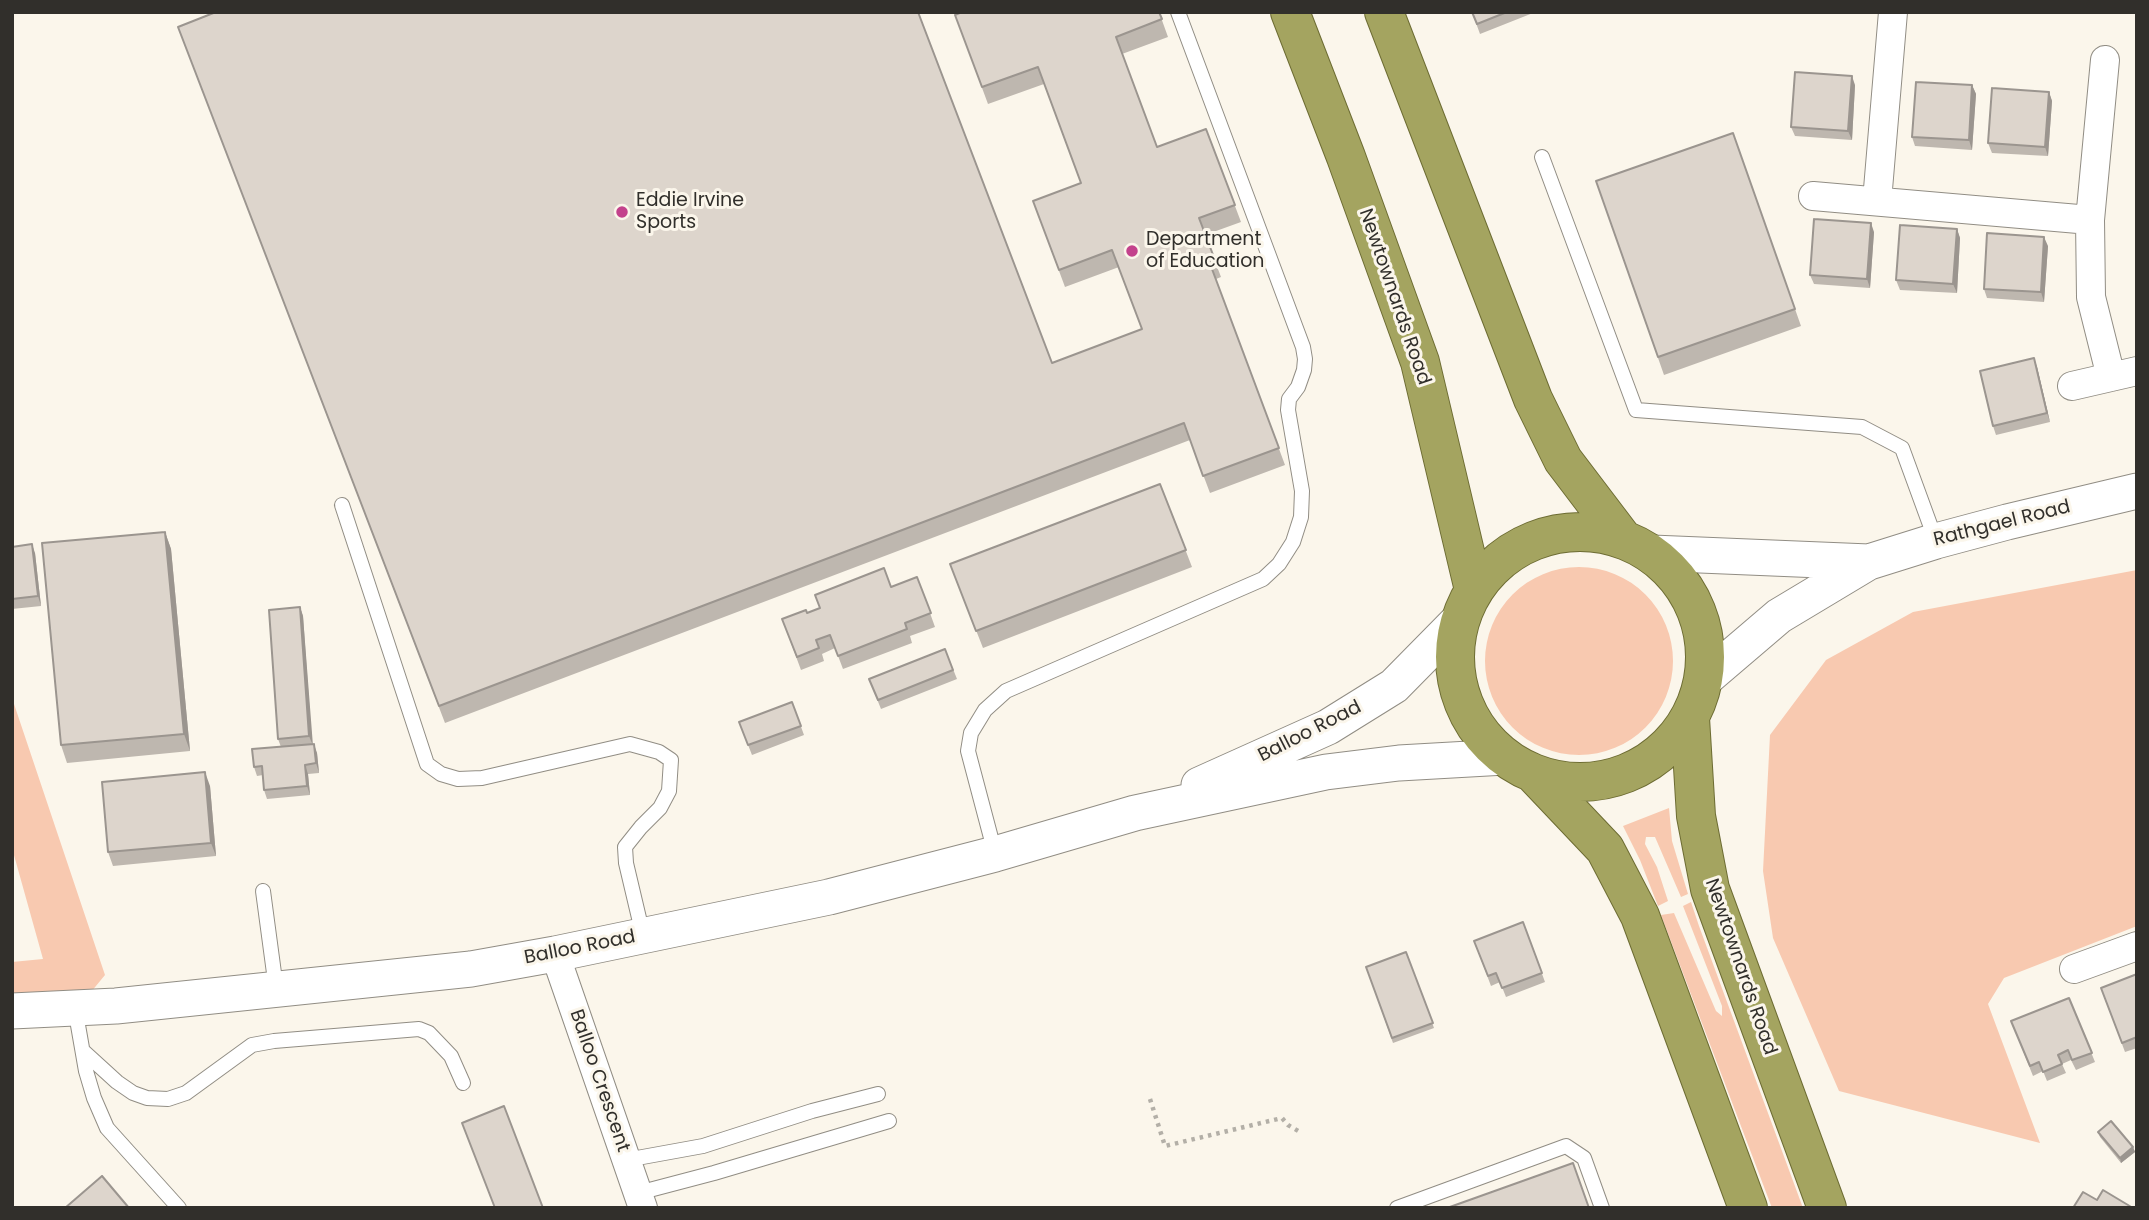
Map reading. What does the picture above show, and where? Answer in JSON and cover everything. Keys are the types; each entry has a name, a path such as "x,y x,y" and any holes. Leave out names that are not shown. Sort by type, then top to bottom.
{"highway":[{"name":"Newtownards Road","path":"1290,12 1420,362 1468,604"},
{"path":"1384,12 1533,399 1563,460 1638,546 1676,575 1693,602 1705,640 1704,680 1690,718 1668,747 1639,768 1605,780 1569,782 1519,765"},
{"path":"1638,546 1582,532 1540,538 1503,559 1468,604 1455,646 1456,676 1465,707 1482,735 1519,765 1605,849 1640,916 1748,1208"},
{"name":"Newtownards Road","path":"1690,718 1696,816 1710,889 1827,1208"}],"street":[{"path":"1877,201 1893,12"},
{"path":"2072,386 2124,374 2091,297 2090,220 2105,60"},
{"path":"1813,197 2090,220"},
{"name":"Rathgael Road","path":"1704,680 1779,615 1869,562 1936,541 2137,491"},
{"name":"Rathgael Road","path":"1638,546 1869,562"},
{"name":"Balloo Road","path":"1135,813 1328,727 1394,686 1468,604"},
{"name":"Balloo Road","path":"12,1011 116,1006 471,969 829,897 995,855 1135,813 1326,772 1399,763 1519,765"},
{"path":"2074,969 2137,947"},
{"name":"Balloo Crescent","path":"555,954 640,1200"}],"lane":[{"path":"995,855 968,751 971,733 985,710 1006,691 1263,579 1279,564 1293,542 1301,517 1302,491 1288,410 1289,399 1298,387 1306,359 1178,12"},
{"path":"1542,156 1636,410 1862,427 1902,448 1936,541"},
{"path":"342,505 427,764 441,774 458,779 482,778 630,744 659,752 671,760 669,791 660,808 640,827 625,847 626,863 643,936"},
{"path":"263,891 276,989"},
{"path":"75,1009 94,1098 107,1128 179,1208"},
{"path":"83,1051 133,1093 147,1098 168,1099 186,1093 252,1045 419,1029 429,1033 451,1056 463,1083"},
{"path":"626,1160 703,1146 812,1111 878,1094"},
{"path":"640,1200 715,1173 889,1121"},
{"path":"1397,1208 1566,1146 1584,1158 1602,1208"}],"path":[{"path":"1150,1099 1165,1146 1282,1118 1300,1132"}],"shaded area":[{"path":"1579,567 1615,575 1631,583 1645,595 1657,609 1665,625 1673,661 1665,697 1657,713 1645,727 1631,739 1615,747 1579,755 1543,747 1527,739 1513,727 1501,713 1493,697 1485,661 1493,625 1501,609 1513,595 1527,583 1543,575"},
{"path":"2137,570 2137,926 2004,978 1988,1004 2040,1143 1839,1091 1773,938 1763,871 1770,735 1826,660 1913,612"},
{"path":"12,698 105,975 91,992 12,997 12,962 43,959 12,848"},
{"path":"1669,808 1672,841 1688,894 1681,897 1655,837 1646,837 1645,844 1657,867 1668,901 1658,906 1623,826"},
{"path":"1691,902 1803,1208 1772,1208 1661,915 1674,913 1716,1011 1722,1016 1722,1006 1683,906"}],"building":[{"name":"Eddie Irvine Sports","path":"216,12 918,12 1052,363 1142,329 1112,250 1059,270 1033,201 1081,183 1038,67 982,87 955,15 962,12 1159,12 1162,19 1116,37 1157,147 1206,129 1235,205 1199,218 1215,260 1209,261 1279,448 1203,476 1184,423 439,706 178,27"},
{"path":"1472,12 1507,12 1477,24"},
{"path":"1795,72 1852,76 1848,131 1791,127"},
{"path":"1916,82 1972,85 1969,140 1912,137"},
{"path":"1992,88 2049,92 2045,147 1988,143"},
{"path":"1733,133 1795,309 1658,357 1596,181"},
{"path":"1814,219 1871,223 1867,279 1810,275"},
{"path":"1900,225 1957,229 1953,284 1896,280"},
{"path":"1987,233 2044,237 2041,292 1984,289"},
{"path":"2034,358 2047,413 1993,426 1980,371"},
{"path":"1160,484 1186,550 976,631 950,564"},
{"path":"165,532 184,734 61,745 42,543"},
{"path":"32,544 38,596 12,599 12,547"},
{"path":"884,568 891,587 917,577 931,613 905,623 907,629 838,656 830,635 816,640 819,648 797,657 782,619 820,608 815,595"},
{"path":"300,607 309,736 278,739 269,610"},
{"path":"945,649 953,670 878,700 869,679"},
{"path":"792,702 801,726 748,745 739,722"},
{"path":"314,744 316,763 305,765 307,786 264,790 262,766 254,767 252,749"},
{"path":"205,772 211,843 108,852 102,782"},
{"path":"1523,922 1542,973 1502,988 1496,973 1488,976 1474,941"},
{"path":"1406,952 1433,1023 1392,1038 1366,967"},
{"path":"2137,974 2137,1037 2122,1043 2101,988"},
{"path":"2069,998 2092,1053 2072,1060 2068,1050 2058,1055 2062,1064 2043,1072 2039,1062 2030,1066 2011,1021"},
{"path":"504,1106 543,1208 495,1208 462,1123"},
{"path":"2111,1121 2133,1147 2120,1158 2098,1132"},
{"path":"1573,1163 1589,1208 1447,1208"},
{"path":"102,1176 129,1208 65,1208"},
{"path":"2103,1190 2133,1208 2073,1208 2083,1192 2097,1200"}],"place":[{"name":"Eddie Irvine Sports","path":"622,212"},
{"name":"Department of Education","path":"1132,251"}]}
